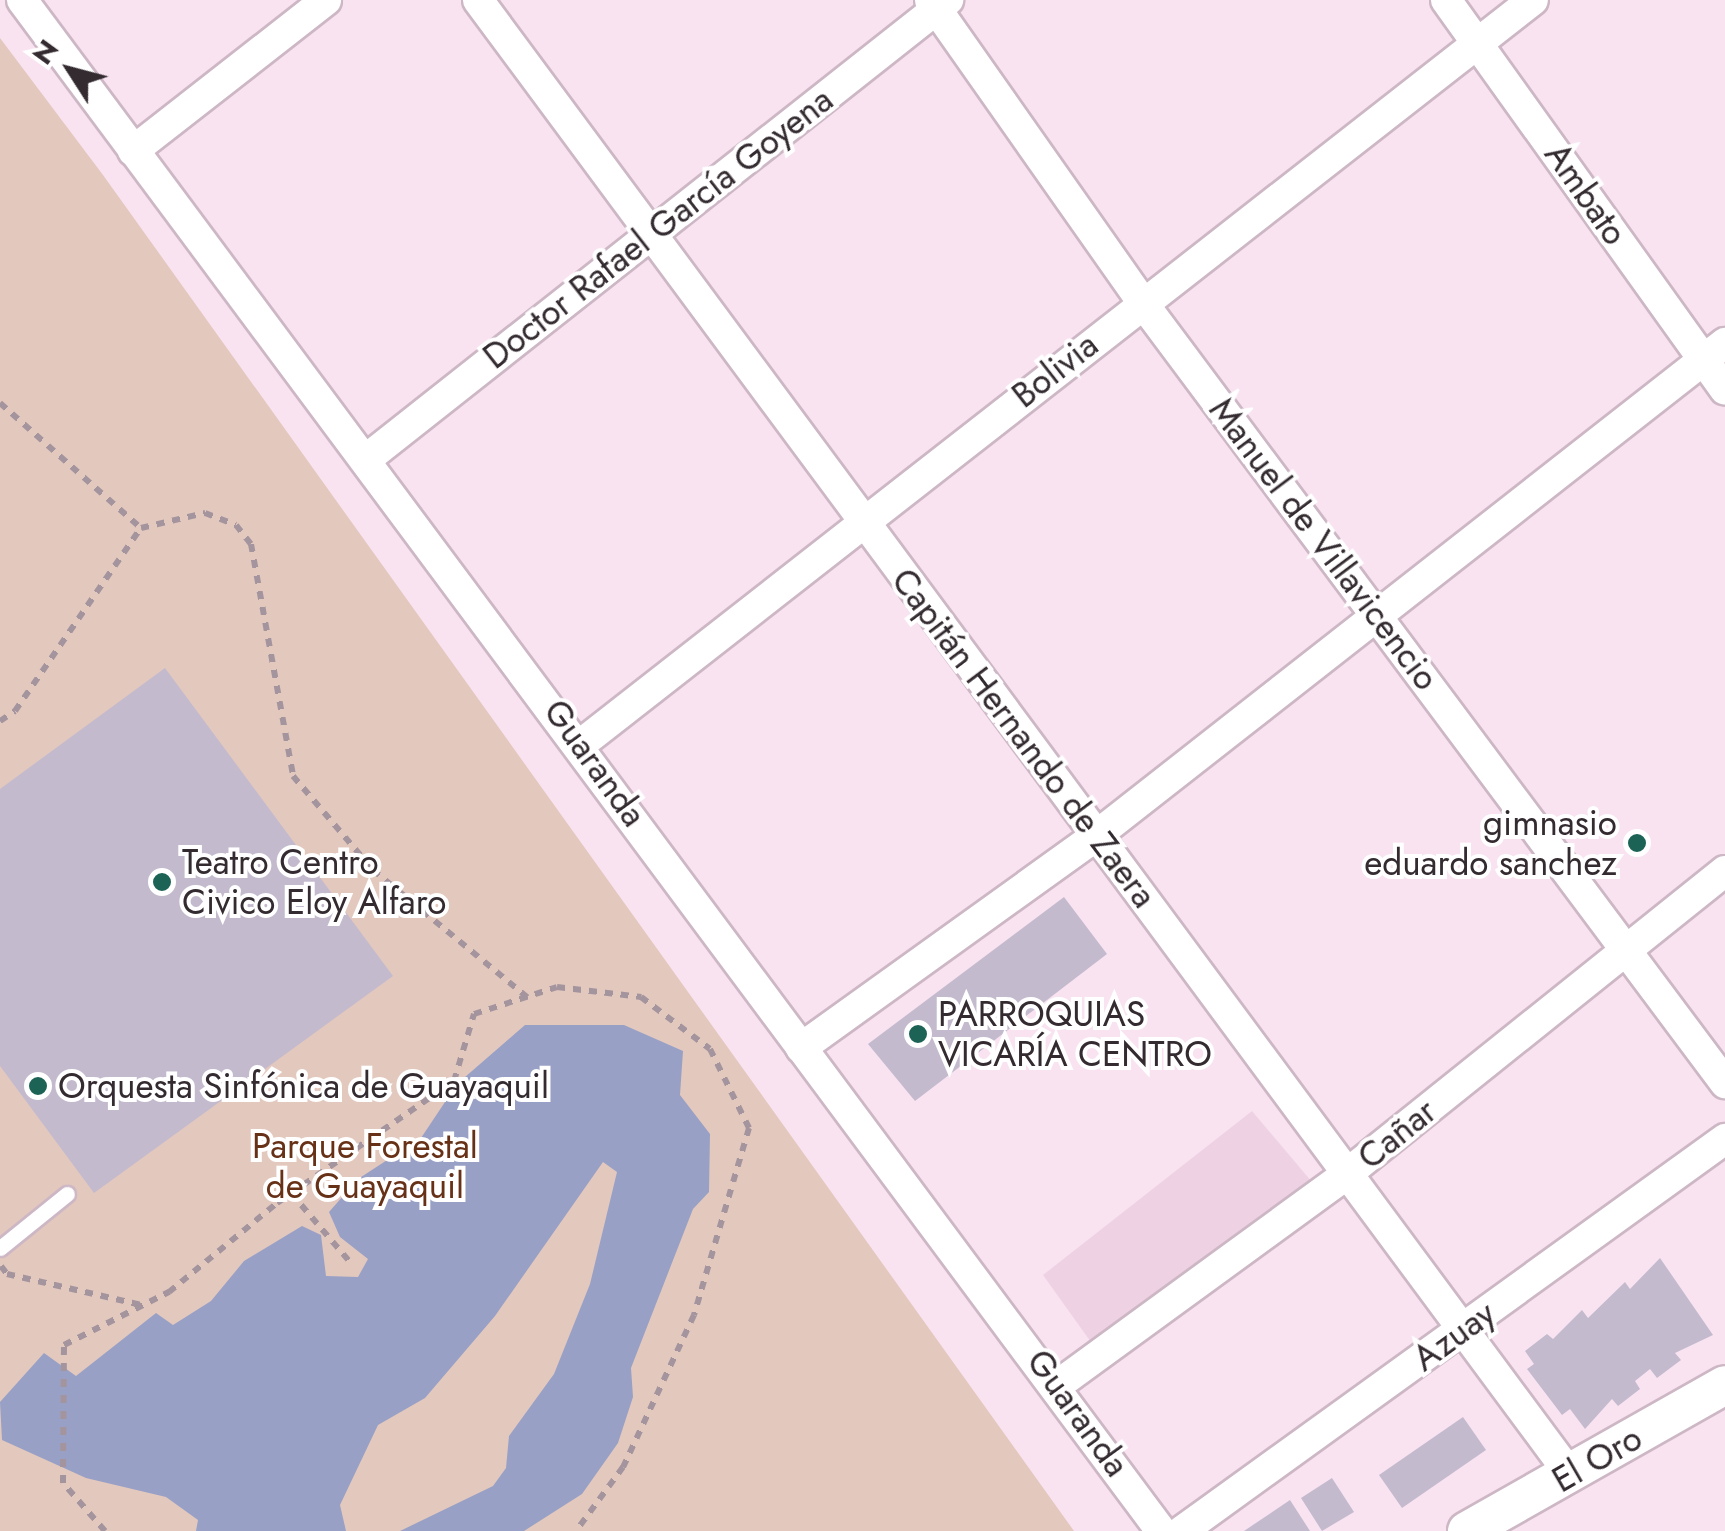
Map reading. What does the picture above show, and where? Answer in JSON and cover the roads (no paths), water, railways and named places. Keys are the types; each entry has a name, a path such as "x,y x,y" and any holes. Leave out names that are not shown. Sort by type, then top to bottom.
{"street":[{"name":"Guaranda","path":"22,0 369,457 801,1048 1059,1384 1161,1531"},
{"path":"133,150 326,0"},
{"name":"Capitán Hernando de Zaera","path":"478,0 1570,1474"},
{"name":"Ambato","path":"1446,0 1714,351 1725,389"},
{"name":"Bolivia","path":"581,744 1533,0"},
{"name":"Doctor Rafael García Goyena","path":"369,457 938,3"},
{"name":"Manuel de Villavicencio","path":"938,3 1142,302 1725,1083"},
{"path":"801,1048 1097,836 1714,351"},
{"name":"Cañar","path":"1059,1384 1348,1174 1725,871"},
{"name":"Azuay","path":"1182,1531 1725,1139"},
{"name":"El Oro","path":"1467,1531 1725,1386"}],"lane":[{"path":"0,1248 66,1194"}],"water":[{"path":"525,1025 624,1025 683,1051 680,1095 710,1134 709,1192 693,1209 631,1368 633,1397 618,1443 582,1494 524,1531 400,1531 493,1486 506,1468 509,1436 554,1374 590,1284 617,1172 603,1162 495,1316 425,1398 378,1425 340,1505 346,1531 196,1531 198,1520 166,1497 86,1478 2,1440 0,1402 44,1353 76,1376 156,1313 173,1325 211,1301 244,1261 302,1226 321,1235 326,1276 358,1277 368,1259 340,1237 329,1212 358,1179 421,1138 457,1084"}],"place":[{"name":"gimnasio eduardo sanchez","path":"1637,843"},
{"name":"Teatro Centro Civico Eloy Alfaro","path":"162,882"},
{"name":"PARROQUIAS VICARÍA CENTRO","path":"918,1034"},
{"name":"Orquesta Sinfónica de Guayaquil","path":"38,1086"}],"park label":[{"name":"Parque Forestal de Guayaquil","path":"365,1166"}]}
